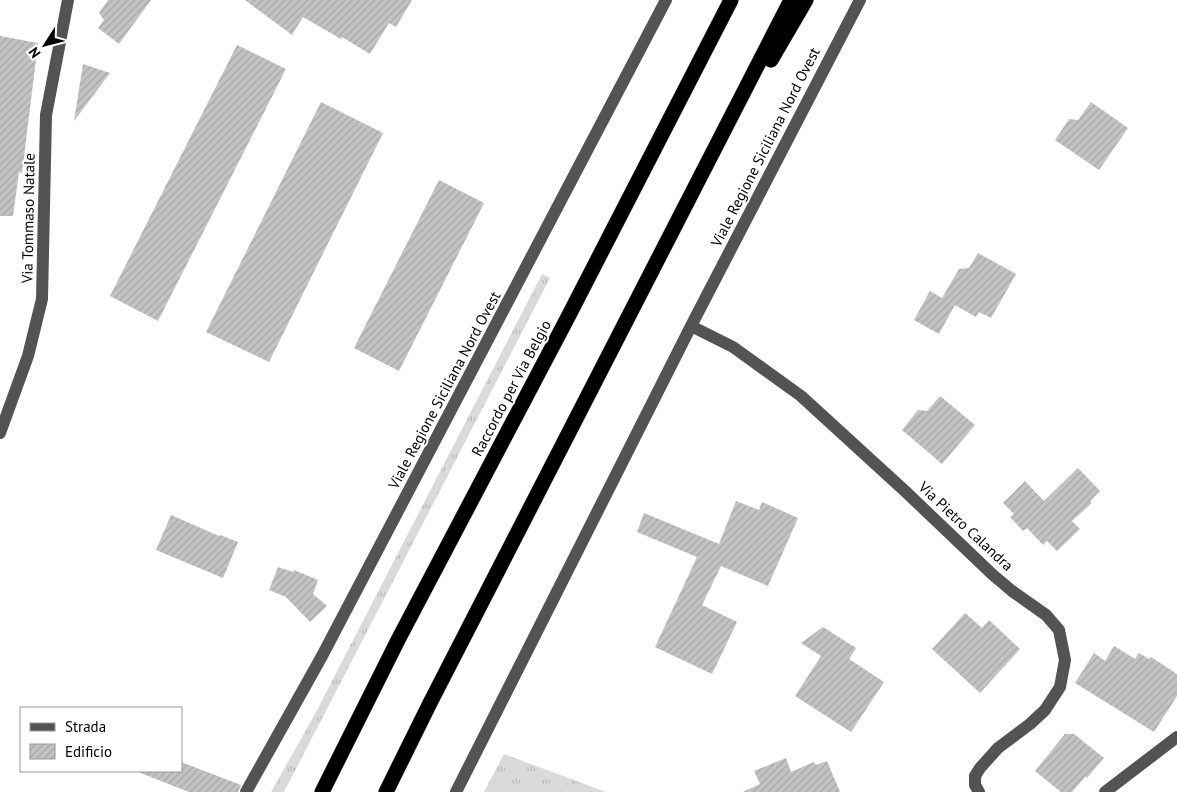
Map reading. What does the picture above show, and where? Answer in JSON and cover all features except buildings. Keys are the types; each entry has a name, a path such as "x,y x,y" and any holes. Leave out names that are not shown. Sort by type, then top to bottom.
{"highway":[{"name":"Raccordo per Via Belgio","path":"322,792 398,640 568,317 731,0"},
{"path":"386,792 791,0"},
{"path":"696,188 806,0"}],"street":[{"name":"Via Tommaso Natale","path":"0,433 28,356 42,299 46,115 68,0"},
{"name":"Viale Regione Siciliana Nord Ovest","path":"246,792 322,656 666,0"},
{"name":"Viale Regione Siciliana Nord Ovest","path":"456,792 691,326 860,0"},
{"name":"Via Pietro Calandra","path":"691,326 733,347 801,396 993,575 1046,615 1059,630 1066,660 1060,687 1045,710 998,748 980,768 975,776 975,785 979,792"},
{"path":"1105,792 1177,737"}],"green space":[{"path":"542,274 550,278 284,792 271,792 315,714"},
{"path":"504,754 606,792 484,792"}]}
